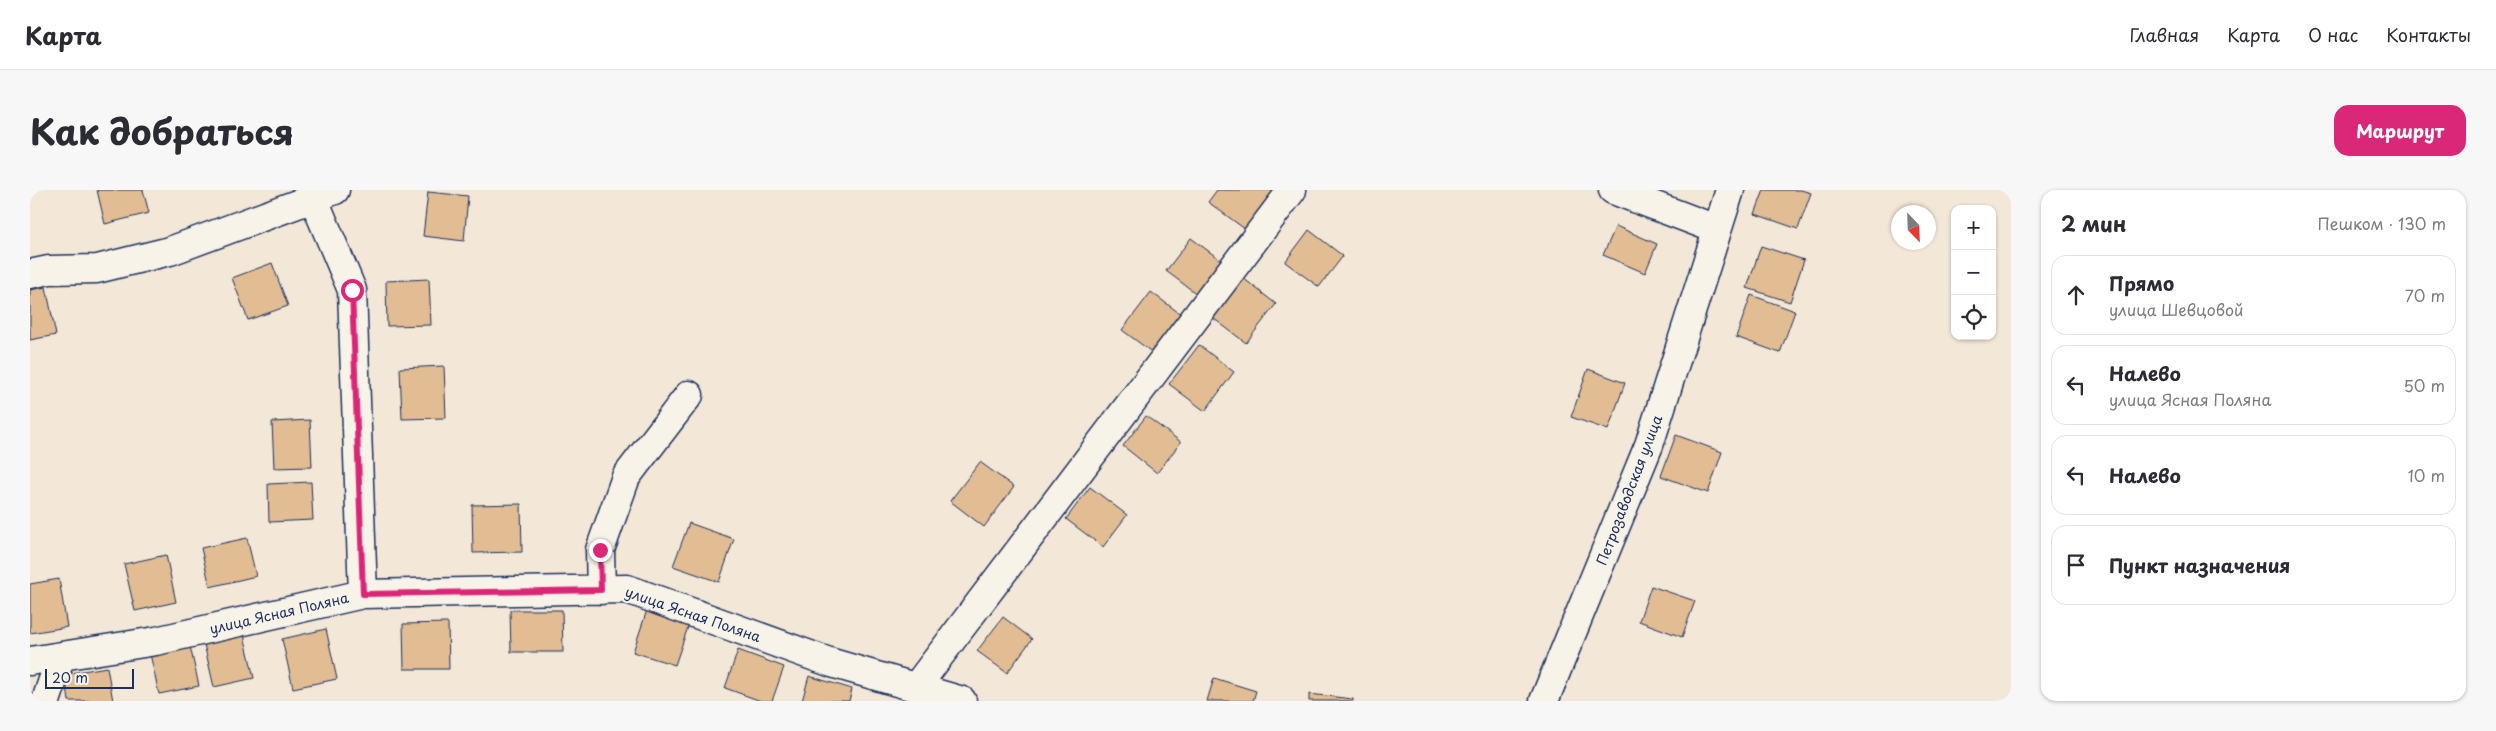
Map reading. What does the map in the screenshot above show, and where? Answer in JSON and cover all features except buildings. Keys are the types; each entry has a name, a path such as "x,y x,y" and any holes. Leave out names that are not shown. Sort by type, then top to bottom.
{"street":[{"path":"916,687 1292,190"},
{"path":"1613,190 1716,229"},
{"name":"Петрозаводская улица","path":"1544,701 1649,445 1716,229 1730,190"},
{"path":"30,274 49,270 97,270 170,251 319,193 352,290 363,594"},
{"path":"601,590 600,550 626,476 689,395"},
{"name":"улица Ясная Поляна","path":"30,660 156,641 363,594 627,589 832,663 962,701"},
{"path":"46,701 61,656"}],"route":[{"path":"352,290 363,594 601,590 600,550"}]}
